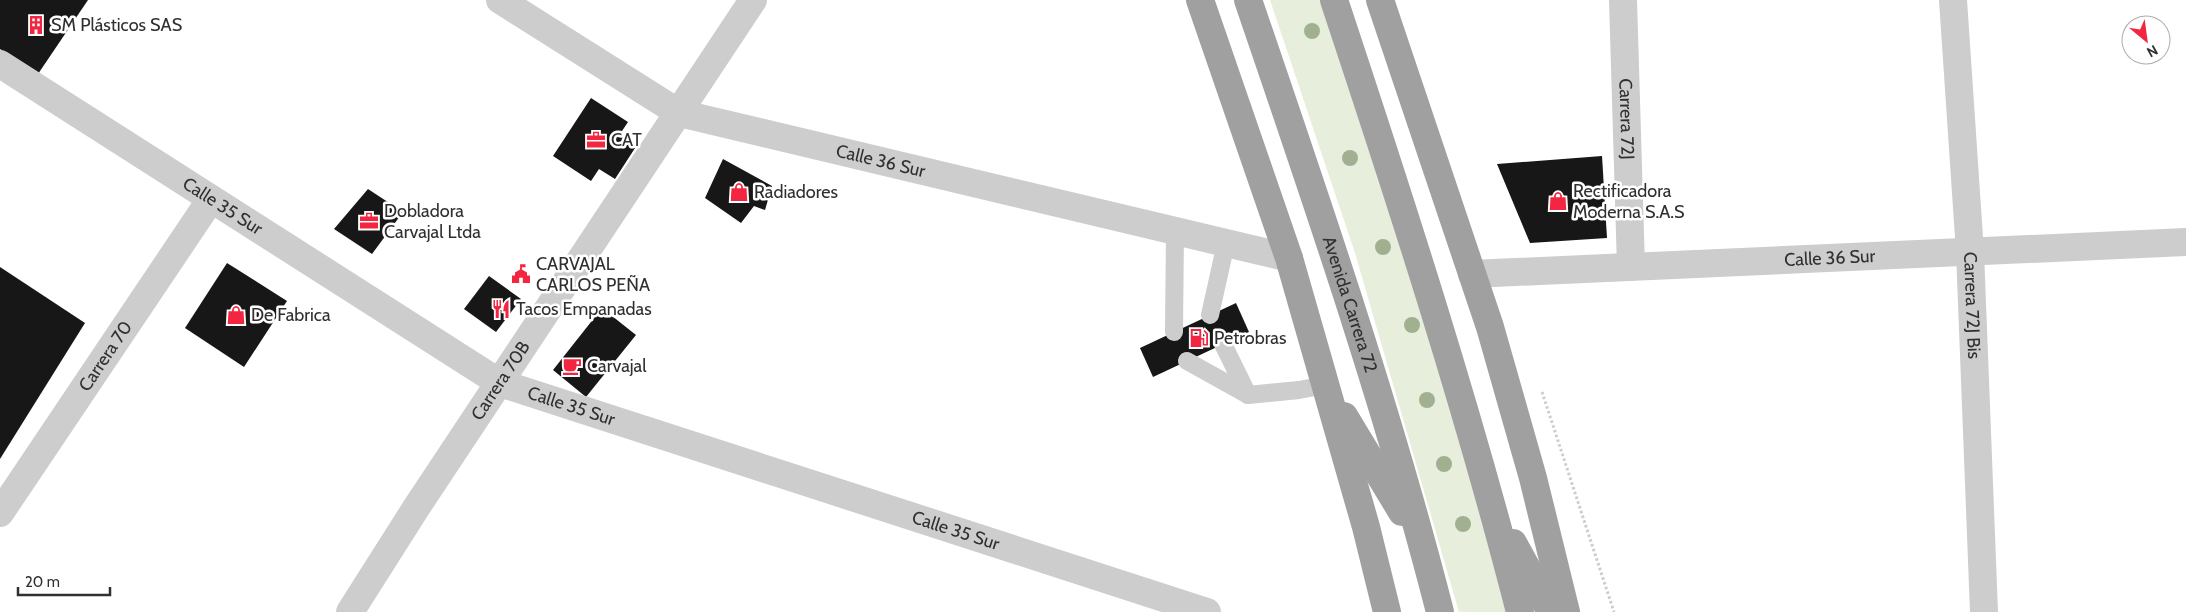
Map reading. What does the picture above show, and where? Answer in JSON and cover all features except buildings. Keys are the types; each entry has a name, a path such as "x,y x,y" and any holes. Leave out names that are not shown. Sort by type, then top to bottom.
{"highway":[{"path":"1200,0 1288,258 1366,527 1387,612"},
{"name":"Avenida Carrera 72","path":"1248,0 1377,391 1440,612"},
{"path":"1334,0 1411,233 1493,508 1520,612"},
{"path":"1380,0 1492,337 1528,460 1566,612"},
{"path":"1325,385 1423,548"},
{"path":"1493,508 1551,612"}],"street":[{"name":"Calle 36 Sur","path":"500,0 679,113 1288,258"},
{"name":"Carrera 70B","path":"350,612 753,0"},
{"name":"Carrera 72J","path":"1623,0 1630,266"},
{"name":"Carrera 72J Bis","path":"1953,0 1970,252 1984,612"},
{"name":"Calle 35 Sur","path":"0,64 500,383 1207,612"},
{"name":"Carrera 70","path":"0,513 211,199"},
{"name":"Calle 36 Sur","path":"1472,274 2186,242"}],"lane":[{"path":"1174,332 1175,231"},
{"path":"1210,315 1226,244"},
{"path":"1223,344 1248,395"},
{"path":"1187,361 1248,395 1300,390 1325,385"}],"green space":[{"path":"1270,0 1322,0 1410,261 1507,612 1459,612 1355,253"}],"place":[{"name":"SM Plásticos SAS","path":"36,25"},
{"name":"CAT","path":"596,140"},
{"name":"Radiadores","path":"739,192"},
{"name":"Rectificadora Moderna S.A.S","path":"1558,201"},
{"name":"Dobladora Carvajal Ltda","path":"369,221"},
{"name":"CARVAJAL CARLOS PEÑA","path":"521,274"},
{"name":"Tacos Empanadas","path":"501,309"},
{"name":"De Fabrica","path":"236,315"},
{"name":"Petrobras","path":"1199,338"},
{"name":"Carvajal","path":"572,366"}]}
